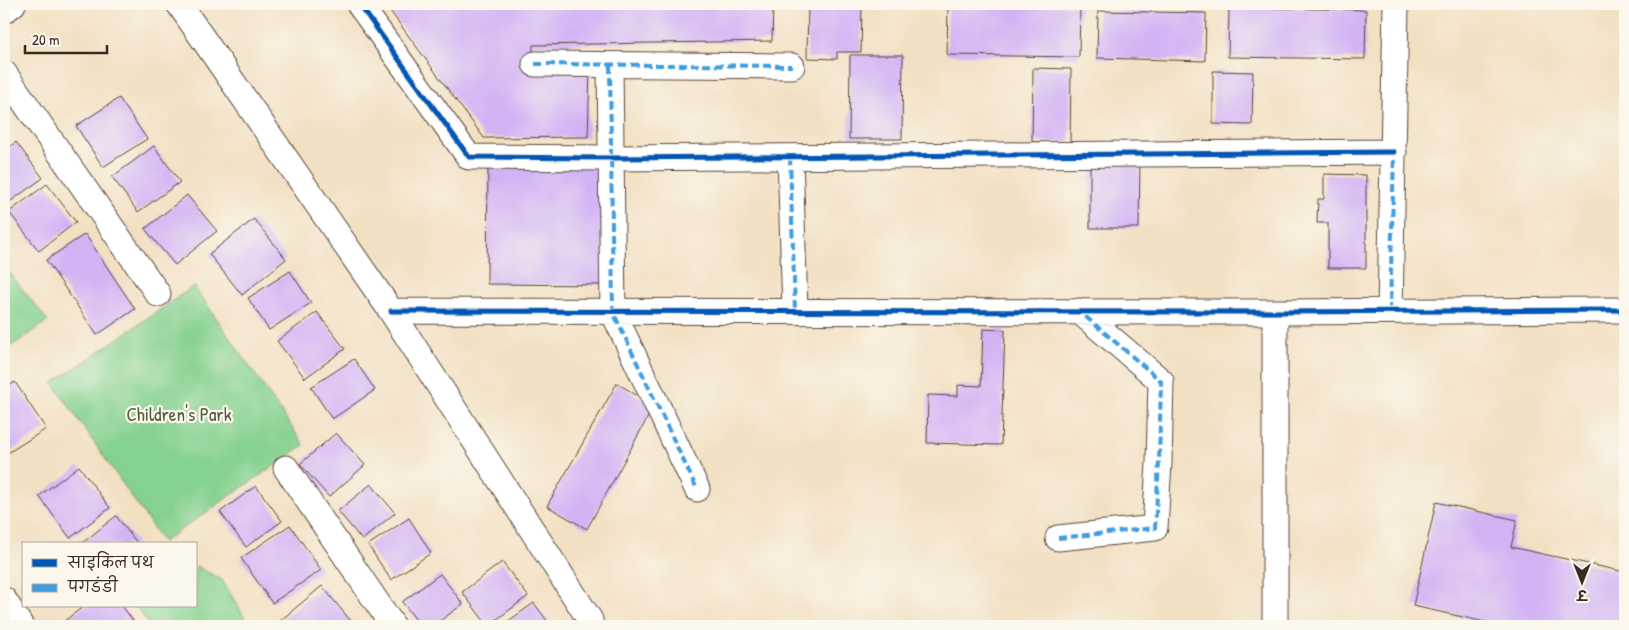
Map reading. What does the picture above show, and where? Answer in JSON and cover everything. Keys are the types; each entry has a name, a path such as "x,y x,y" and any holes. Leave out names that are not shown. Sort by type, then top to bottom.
{"street":[{"path":"4,10 13,4"},
{"path":"178,4 391,311 590,620 591,626"},
{"path":"359,4 469,157 611,158 1394,152"},
{"path":"1390,311 1396,4"},
{"path":"535,64 792,66"},
{"path":"610,65 612,312 697,489"},
{"path":"4,74 158,294"},
{"path":"790,157 795,311"},
{"path":"391,311 1274,312 1625,310"},
{"path":"1058,538 1154,528 1159,463 1161,381 1079,311"},
{"path":"1274,312 1274,626"},
{"path":"286,468 393,626"},
{"path":"4,600 22,626"}],"green space":[{"path":"4,266 48,321 4,351"},
{"name":"Children's Park","path":"194,286 304,445 163,542 53,383"},
{"path":"198,567 222,580 250,626 150,626 137,608 198,608"}],"building":[{"path":"385,4 773,4 772,41 533,45 532,70 590,70 588,137 484,138"},
{"path":"808,4 862,4 861,52 837,52 837,59 807,58"},
{"path":"948,4 1080,6 1079,57 947,55"},
{"path":"1229,7 1366,10 1365,59 1228,57"},
{"path":"1098,11 1206,13 1205,61 1097,58"},
{"path":"850,55 903,55 902,139 849,139"},
{"path":"1033,68 1071,69 1070,143 1032,142"},
{"path":"1213,71 1253,72 1252,125 1213,124"},
{"path":"119,98 147,139 103,167 76,126"},
{"path":"16,142 43,178 8,203 4,197 4,151"},
{"path":"154,146 180,182 138,212 112,177"},
{"path":"1090,158 1140,159 1139,228 1090,228"},
{"path":"488,165 605,166 604,285 487,284"},
{"path":"1324,174 1366,175 1366,268 1328,268 1328,223 1317,223 1318,199 1324,199"},
{"path":"47,184 76,222 39,251 9,212"},
{"path":"187,195 217,231 175,265 145,229"},
{"path":"254,219 286,259 242,295 209,254"},
{"path":"85,234 135,309 97,335 46,260"},
{"path":"290,271 311,303 269,330 248,298"},
{"path":"317,312 345,349 305,378 277,341"},
{"path":"983,329 1005,330 1001,445 927,443 928,395 958,396 958,385 981,386"},
{"path":"354,359 375,390 332,419 311,387"},
{"path":"15,382 46,429 6,454 4,451 4,389"},
{"path":"617,383 654,406 587,529 547,506"},
{"path":"336,433 365,465 329,497 300,464"},
{"path":"79,466 110,508 70,538 39,496"},
{"path":"371,484 395,513 362,540 338,511"},
{"path":"256,486 282,521 246,547 220,512"},
{"path":"1436,502 1517,520 1511,547 1625,572 1625,626 1503,626 1413,606"},
{"path":"116,516 136,542 84,542"},
{"path":"409,518 431,553 391,580 368,545"},
{"path":"290,525 321,570 272,603 241,558"},
{"path":"502,562 528,596 488,626 462,592"},
{"path":"440,574 463,604 433,626 421,626 402,602"},
{"path":"322,586 355,626 286,626 281,620"},
{"path":"534,603 551,626 501,626"},
{"path":"81,608 124,608 137,626 66,626 63,622"}],"marked path":[{"path":"535,64 792,66"},
{"path":"610,65 613,312 697,489"},
{"path":"1390,152 1394,152 1390,311"},
{"path":"790,157 795,311"},
{"path":"1058,538 1155,528 1161,381 1079,311"}],"cycle path":[{"path":"359,4 469,157 611,158 1394,152"},
{"path":"391,311 1275,312 1625,310"}]}
